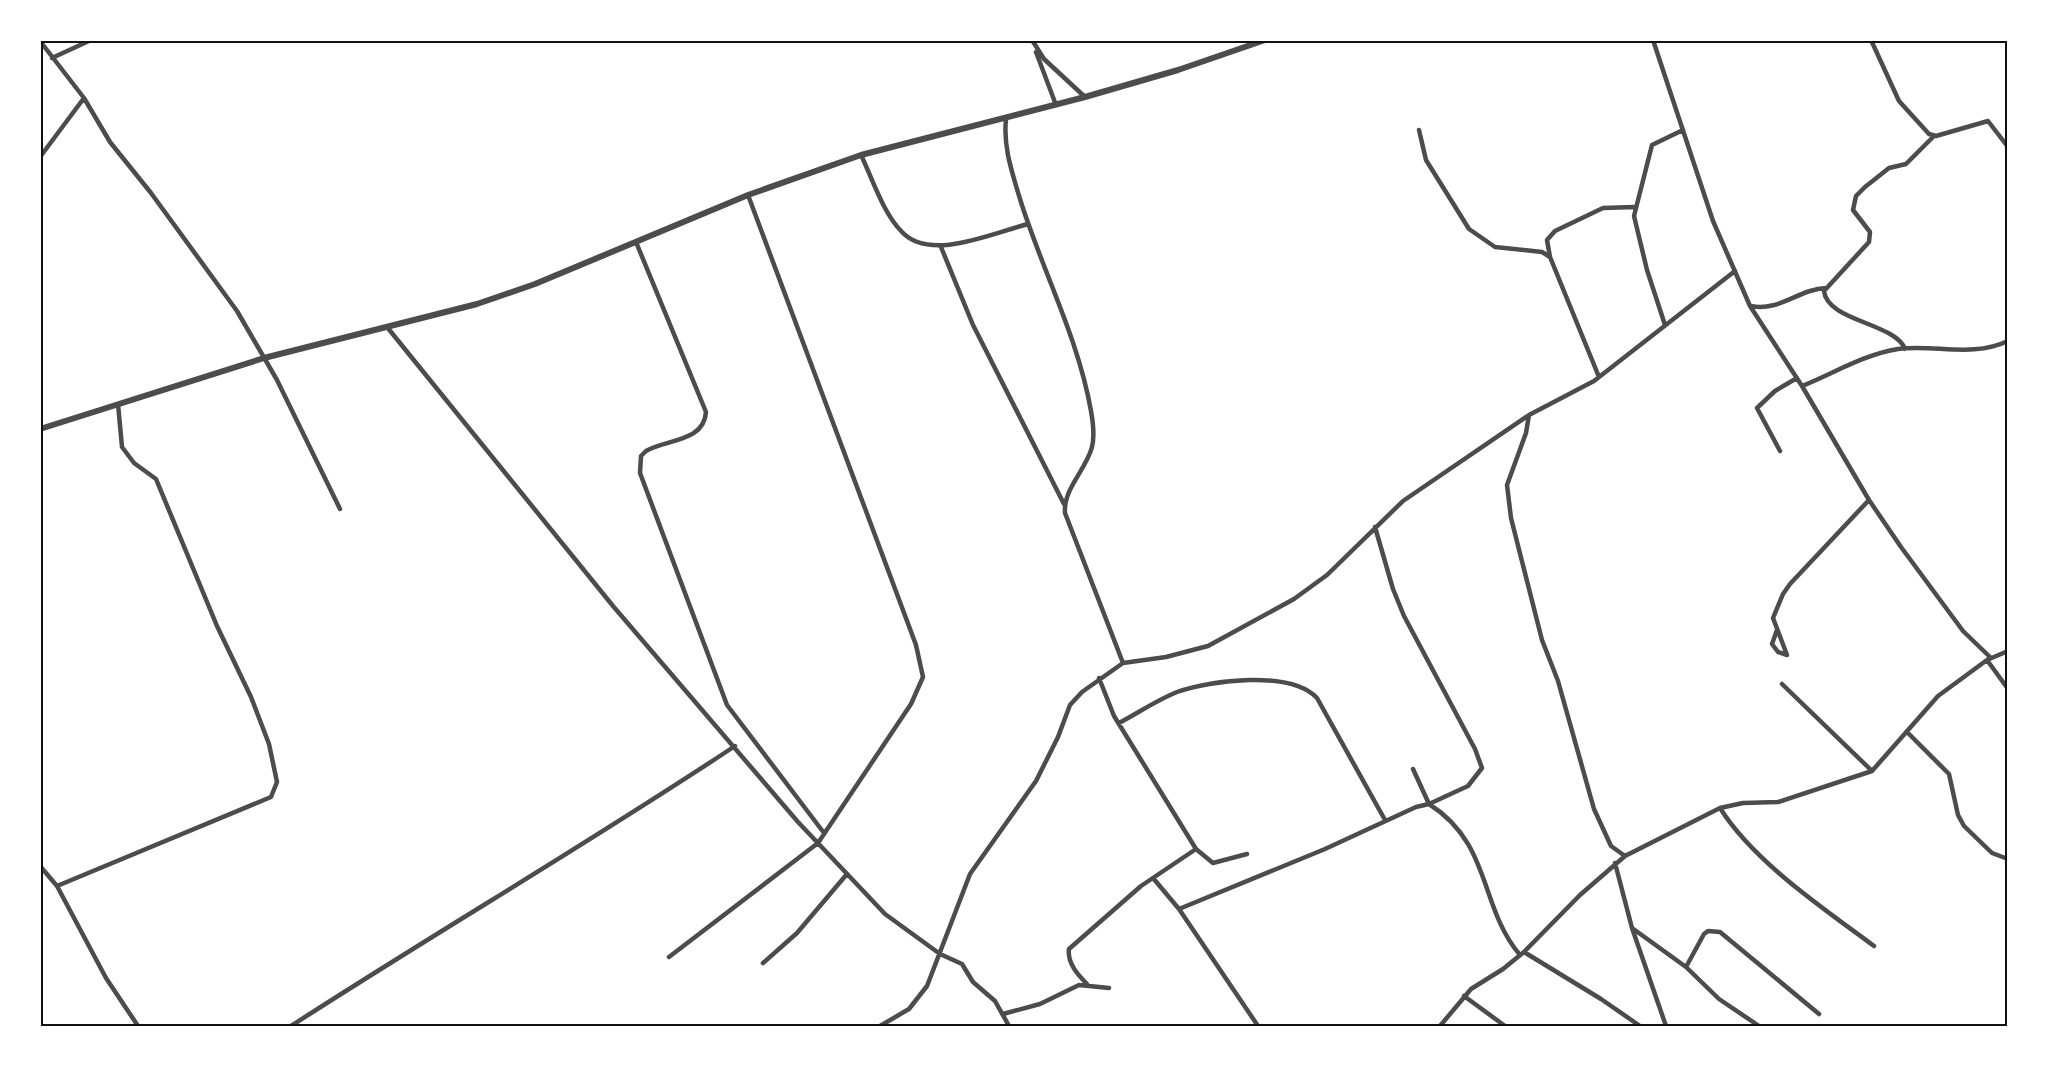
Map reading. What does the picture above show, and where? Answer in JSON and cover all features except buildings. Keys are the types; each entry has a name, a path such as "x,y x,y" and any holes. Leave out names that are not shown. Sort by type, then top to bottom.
{"street":[{"path":"52,58 91,40"},
{"path":"40,429 264,358 508,294 636,242 682,220 861,155 1084,98 1178,70 1265,40"},
{"path":"1653,40 1713,221 1750,306 1802,386 1869,500 1963,631 1989,659 2007,689"},
{"path":"1871,40 1899,101 1929,134 1934,136"},
{"path":"40,42 84,98 110,142 151,193 237,311 264,358 340,509"},
{"path":"1033,43 1084,98"},
{"path":"1033,43 1056,105"},
{"path":"40,157 84,98"},
{"path":"1006,119 1005,145 1028,224 1079,357 1094,430 1092,449 1064,504"},
{"path":"1905,349 1895,336 1859,320 1825,298 1826,288 1869,242 1870,232 1853,210 1856,196 1886,171 1906,164 1934,136 1988,122 2007,147"},
{"path":"1419,130 1426,160 1469,229 1495,247 1542,252 1550,257"},
{"path":"1665,325 1634,222 1634,207 1651,146 1683,130"},
{"path":"861,155 883,201 903,233 919,244 941,247 1028,224"},
{"path":"669,957 818,843 911,704 923,677 916,645 748,195"},
{"path":"1599,377 1550,257 1547,240 1555,231 1607,207 1634,207"},
{"path":"636,242 706,412 705,422 696,433 646,451 639,465 640,473 719,689 739,723 825,833"},
{"path":"941,247 973,325 1064,504 1068,525 1123,663"},
{"path":"880,1026 909,1009 920,998 933,976 970,874 1036,781 1070,705 1099,678 1123,663 1183,654 1233,634 1317,583 1403,501 1529,416 1599,377 1735,272"},
{"path":"1750,306 1768,308 1812,290 1826,288"},
{"path":"387,327 613,606 818,843 885,914 940,954 962,964 973,982 988,993 1009,1026"},
{"path":"1802,386 1872,357 1905,349 1969,351 2007,341"},
{"path":"1780,451 1757,408 1775,391 1797,378"},
{"path":"57,886 271,797 277,782 269,744 251,697 216,626 156,479 131,459 121,444 118,404"},
{"path":"1529,416 1526,433 1506,485 1511,518 1542,640 1558,681 1596,816 1611,846 1625,856"},
{"path":"1777,630 1772,644 1778,652 1787,655 1773,618 1782,594 1869,500"},
{"path":"1179,909 1325,849 1385,820 1429,804 1468,786 1480,772 1481,764 1404,616 1393,589 1375,527"},
{"path":"1440,1026 1464,996 1522,954 1615,863 1625,856 1720,808 1743,803 1778,801 1872,771 1938,696 1989,659 2007,651"},
{"path":"1099,678 1108,705 1196,849 1213,863 1247,854"},
{"path":"1119,723 1174,694 1199,687 1255,679 1306,689 1317,698 1385,820"},
{"path":"1782,684 1872,771"},
{"path":"1907,732 1949,774 1956,806 1964,826 1992,853 2007,859"},
{"path":"291,1026 406,952 641,809 735,747"},
{"path":"1413,769 1429,804 1452,824 1469,845 1484,877 1500,923 1511,944 1522,954 1601,999 1640,1026"},
{"path":"1720,808 1740,835 1773,866 1874,946"},
{"path":"1087,984 1069,958 1069,949 1113,908 1196,849"},
{"path":"1615,863 1632,928 1666,1026"},
{"path":"40,866 57,886 105,978 138,1026"},
{"path":"763,963 796,933 847,874"},
{"path":"1153,878 1179,909 1258,1026"},
{"path":"1632,928 1686,967 1712,993 1759,1026"},
{"path":"1686,967 1704,934 1708,931 1720,932 1819,1014"},
{"path":"1003,1014 1023,1011 1079,985 1109,988"},
{"path":"1464,996 1505,1026"}]}
